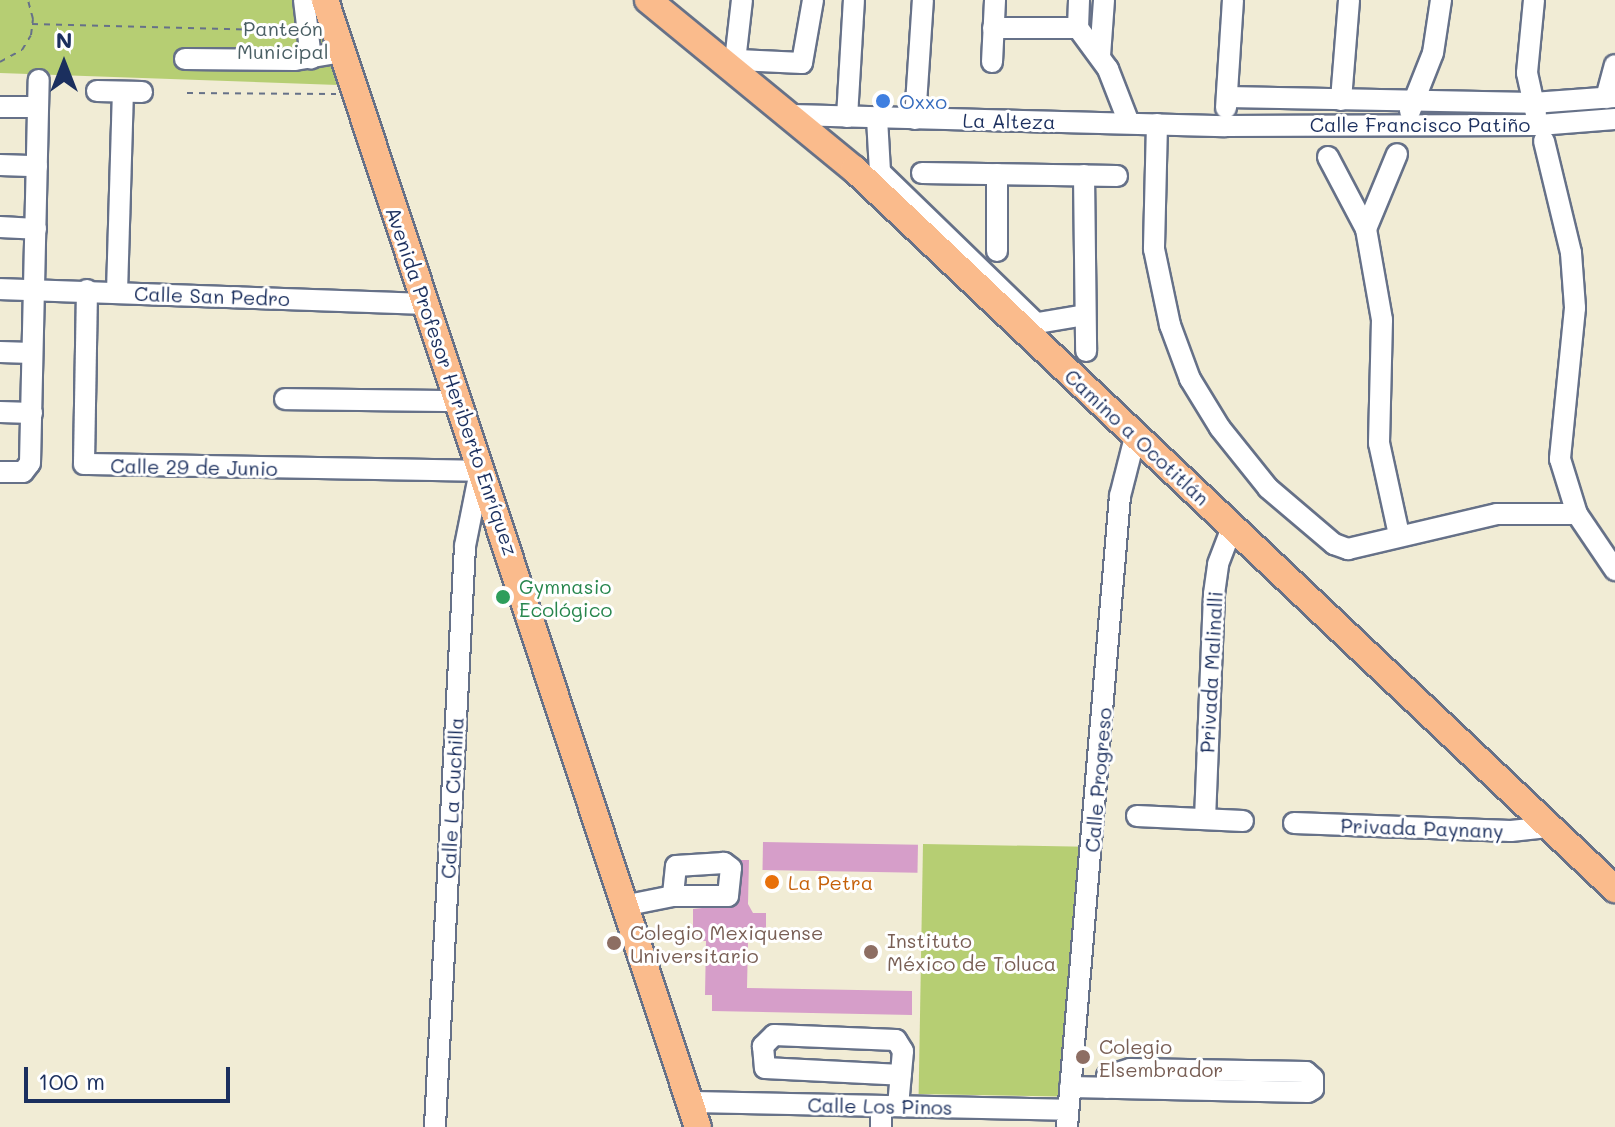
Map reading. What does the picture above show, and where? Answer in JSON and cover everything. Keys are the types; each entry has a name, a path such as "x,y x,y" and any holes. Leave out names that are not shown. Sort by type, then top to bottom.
{"main road":[{"name":"Avenida Profesor Heriberto Enríquez","path":"325,0 695,1114"},
{"name":"Camino a Ocotitlán","path":"648,0 736,65 1028,325 1232,527 1615,889"}],"street":[{"path":"304,0 311,59"},
{"path":"742,0 736,65 802,63 813,0"},
{"path":"847,117 854,0"},
{"path":"915,119 923,0"},
{"path":"992,62 995,0"},
{"path":"1079,0 1078,28 1100,56 1129,123"},
{"path":"1100,56 1104,0"},
{"path":"1225,126 1233,0"},
{"path":"1341,100 1349,0"},
{"path":"1405,124 1433,53 1441,0"},
{"path":"1534,0 1527,73 1571,253 1574,351 1560,459 1577,514 1615,570"},
{"path":"993,28 1078,28"},
{"path":"185,59 311,59 342,52"},
{"path":"1610,98 1615,65"},
{"path":"0,472 23,472 30,463 39,80"},
{"path":"97,91 132,92 117,292"},
{"name":"Calle Francisco Patiño","path":"1227,97 1533,103 1610,98"},
{"path":"0,107 38,107"},
{"name":"La Alteza","path":"792,115 1225,126"},
{"path":"877,118 880,172 1028,325 1085,315"},
{"name":"Calle Francisco Patiño","path":"1225,126 1405,124 1542,133 1615,119"},
{"path":"1157,124 1154,249 1167,313 1190,379 1220,428 1268,488 1334,544 1364,548 1399,535 1497,514 1577,514"},
{"path":"1366,229 1397,154"},
{"path":"1328,157 1366,229 1382,320 1379,443 1399,535"},
{"path":"0,165 37,166"},
{"path":"922,173 1117,176"},
{"path":"997,174 997,251"},
{"path":"1084,175 1086,351"},
{"path":"0,227 36,229"},
{"name":"Calle San Pedro","path":"0,289 424,304"},
{"name":"Calle 29 de Junio","path":"87,290 84,464 480,471"},
{"path":"0,352 32,353"},
{"path":"285,399 456,401"},
{"path":"0,412 32,413"},
{"name":"Calle Progreso","path":"1067,1118 1120,496 1136,433"},
{"name":"Calle La Cuchilla","path":"435,1127 465,546 480,471"},
{"name":"Privada Malinalli","path":"1205,819 1214,594 1218,564 1232,527"},
{"path":"1137,816 1243,821"},
{"name":"Privada Paynany","path":"1294,823 1511,831 1550,827"},
{"path":"628,905 673,896"},
{"path":"881,1127 901,1075 902,1046 891,1039 774,1035 763,1046 764,1068 901,1075"},
{"path":"1070,1087 1107,1088 1308,1092 1313,1089 1313,1078 1306,1072 1130,1069 1107,1076 1107,1088"},
{"name":"Calle Los Pinos","path":"695,1114 890,1106 1067,1118"}],"path":[{"path":"0,62 22,50 32,24 28,0"},
{"path":"32,24 309,31"},
{"path":"187,93 357,95"}],"green space":[{"name":"Panteón Municipal","path":"0,0 312,0 338,85 0,73"},
{"path":"923,844 1086,847 1082,1097 919,1094"}],"building":[{"path":"763,842 918,845 917,873 763,870"},
{"path":"741,860 749,860 748,904 753,913 766,913 766,934 753,934 748,941 747,988 912,991 912,1015 712,1011 712,995 705,995 706,941 693,941 693,909 738,904"}],"place":[{"name":"Oxxo","path":"883,101"},
{"name":"Gymnasio Ecológico","path":"503,597"},
{"name":"La Petra","path":"772,882"},
{"name":"Colegio Mexiquense Universitario","path":"614,943"},
{"name":"Instituto México de Toluca","path":"871,952"},
{"name":"Colegio Elsembrador","path":"1083,1057"}]}
